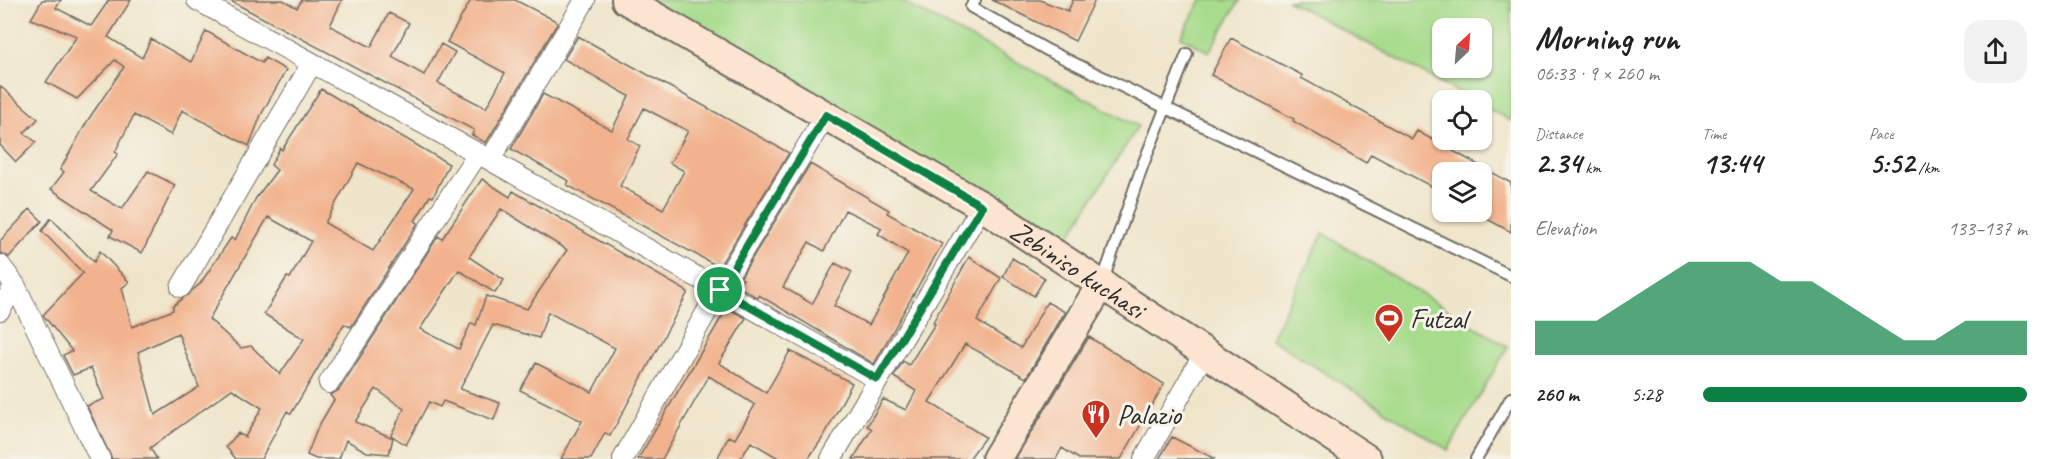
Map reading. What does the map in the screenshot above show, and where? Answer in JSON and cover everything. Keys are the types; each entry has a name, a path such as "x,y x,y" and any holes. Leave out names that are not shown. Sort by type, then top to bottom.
{"street":[{"path":"197,0 484,157 877,379"},
{"path":"329,383 484,157 585,0"},
{"name":"Zebiniso kuchasi","path":"626,0 982,206 1205,352 1349,454"},
{"path":"181,287 312,63"},
{"path":"623,459 720,290 826,115"},
{"path":"831,459 982,206"},
{"path":"0,265 15,285 100,459"},
{"path":"996,459 1102,283"},
{"path":"0,310 15,285"},
{"path":"1144,459 1205,352"}],"lane":[{"path":"975,0 971,7 1047,50 1511,276"},
{"path":"1102,283 1187,54"},
{"path":"1476,459 1511,398"}],"green space":[{"path":"648,0 899,0 1138,126 1065,243"},
{"path":"1201,0 1240,0 1209,52 1181,37"},
{"path":"1287,0 1511,0 1511,121 1492,111 1492,90 1454,90 1432,78 1492,78 1492,18 1432,18 1432,78"},
{"name":"Futzal","path":"1323,233 1508,347 1448,450 1271,339"}],"building":[{"path":"42,0 61,0 56,8 91,26 109,0 131,0 108,37 142,58 151,39 191,62 206,31 262,63 265,58 286,70 261,115 249,146 182,110 171,135 134,115 115,152 118,154 91,191 122,209 148,171 175,185 142,253 110,236 113,230 51,189 64,172 60,170 88,120 124,67 115,60 77,99 46,82 77,36 31,19"},
{"path":"229,0 283,0 297,8 302,0 342,0 330,26 371,47 389,13 409,23 392,57 424,75 441,44 455,52 438,83 486,108 505,73 447,42 471,0 515,0 556,21 557,24 486,143 472,135 474,130"},
{"path":"992,0 1040,0 1068,11 1073,0 1095,0 1075,41"},
{"path":"578,36 789,153 719,267 567,185 569,181 511,149 543,94 612,130 629,96 564,59","holes":["644,108 688,131 670,163 684,171 663,209 620,186 640,146 628,139"]},
{"path":"1231,38 1302,75 1301,78 1412,139 1417,131 1432,139 1432,150 1451,150 1473,162 1432,162 1432,187 1371,154 1366,163 1293,121 1294,119 1211,75"},
{"path":"0,86 38,119 24,133 36,142 16,162 0,145"},
{"path":"321,89 449,164 433,197 430,196 415,221 418,223 351,327 344,324 291,414 287,411 261,459 236,459 226,447 238,433 245,437 262,408 232,389 150,448 157,459 112,459 87,406 104,399 91,368 73,375 63,355 72,351 43,315 83,273 42,231 51,218 94,262 100,251 129,282 122,288 132,327 173,310 173,306 200,284 231,238 235,240 256,198 277,170 271,165 280,148 282,150","holes":["358,163 414,189 373,251 325,223","268,217 311,241 290,278 287,277 264,314 304,339 280,374 251,346 241,348 209,319","178,333 199,387 155,415 138,352"]},
{"path":"810,164 889,210 887,213 942,244 874,364 759,295 758,298 739,287 743,279 740,278","holes":["845,210 882,228 878,234 908,253 869,325 834,306 852,272 835,263 812,304 783,287 809,242 824,251"]},
{"path":"1492,172 1511,183 1511,232 1492,222"},
{"path":"482,179 510,197 513,191 688,292 610,436 605,433 591,459 561,459 582,421 520,390 536,363 592,392 615,348 548,312 539,338 493,325 460,389 500,403 494,420 443,401 440,407 429,402 406,445 391,435 404,409 376,389 355,422 393,438 389,454 367,452 346,440 339,459 316,459 307,455 318,427 334,400 330,395 339,390 438,236 442,239","holes":["501,209 567,250 527,309 486,296 476,325 471,323 459,349 420,329 459,270 495,293 504,280 469,257"]},
{"path":"30,209 42,221 9,257 0,253 0,241"},
{"path":"969,257 1001,278 977,321 1021,348 1047,302 1065,312 1026,378 965,344 929,402 985,437 969,459 853,459 872,429 867,426 883,399 906,410 916,391 894,377 903,361 909,365 935,324 933,322"},
{"path":"1012,258 1045,278 1034,296 1003,277"},
{"path":"727,308 746,318 719,363 766,393 790,351 852,383 824,436 808,459 780,459 751,442 740,459 717,459 729,436 735,439 755,405 709,376 662,459 638,459"},
{"path":"1089,337 1164,384 1121,459 1079,459 1062,448 1056,459 1015,459"},
{"path":"1172,437 1215,459 1159,459"}],"place":[{"name":"Futzal","path":"1389,344"},
{"name":"Palazio","path":"1096,440"}],"route":[{"path":"826,115 982,206 877,379 720,290 826,115"}]}
